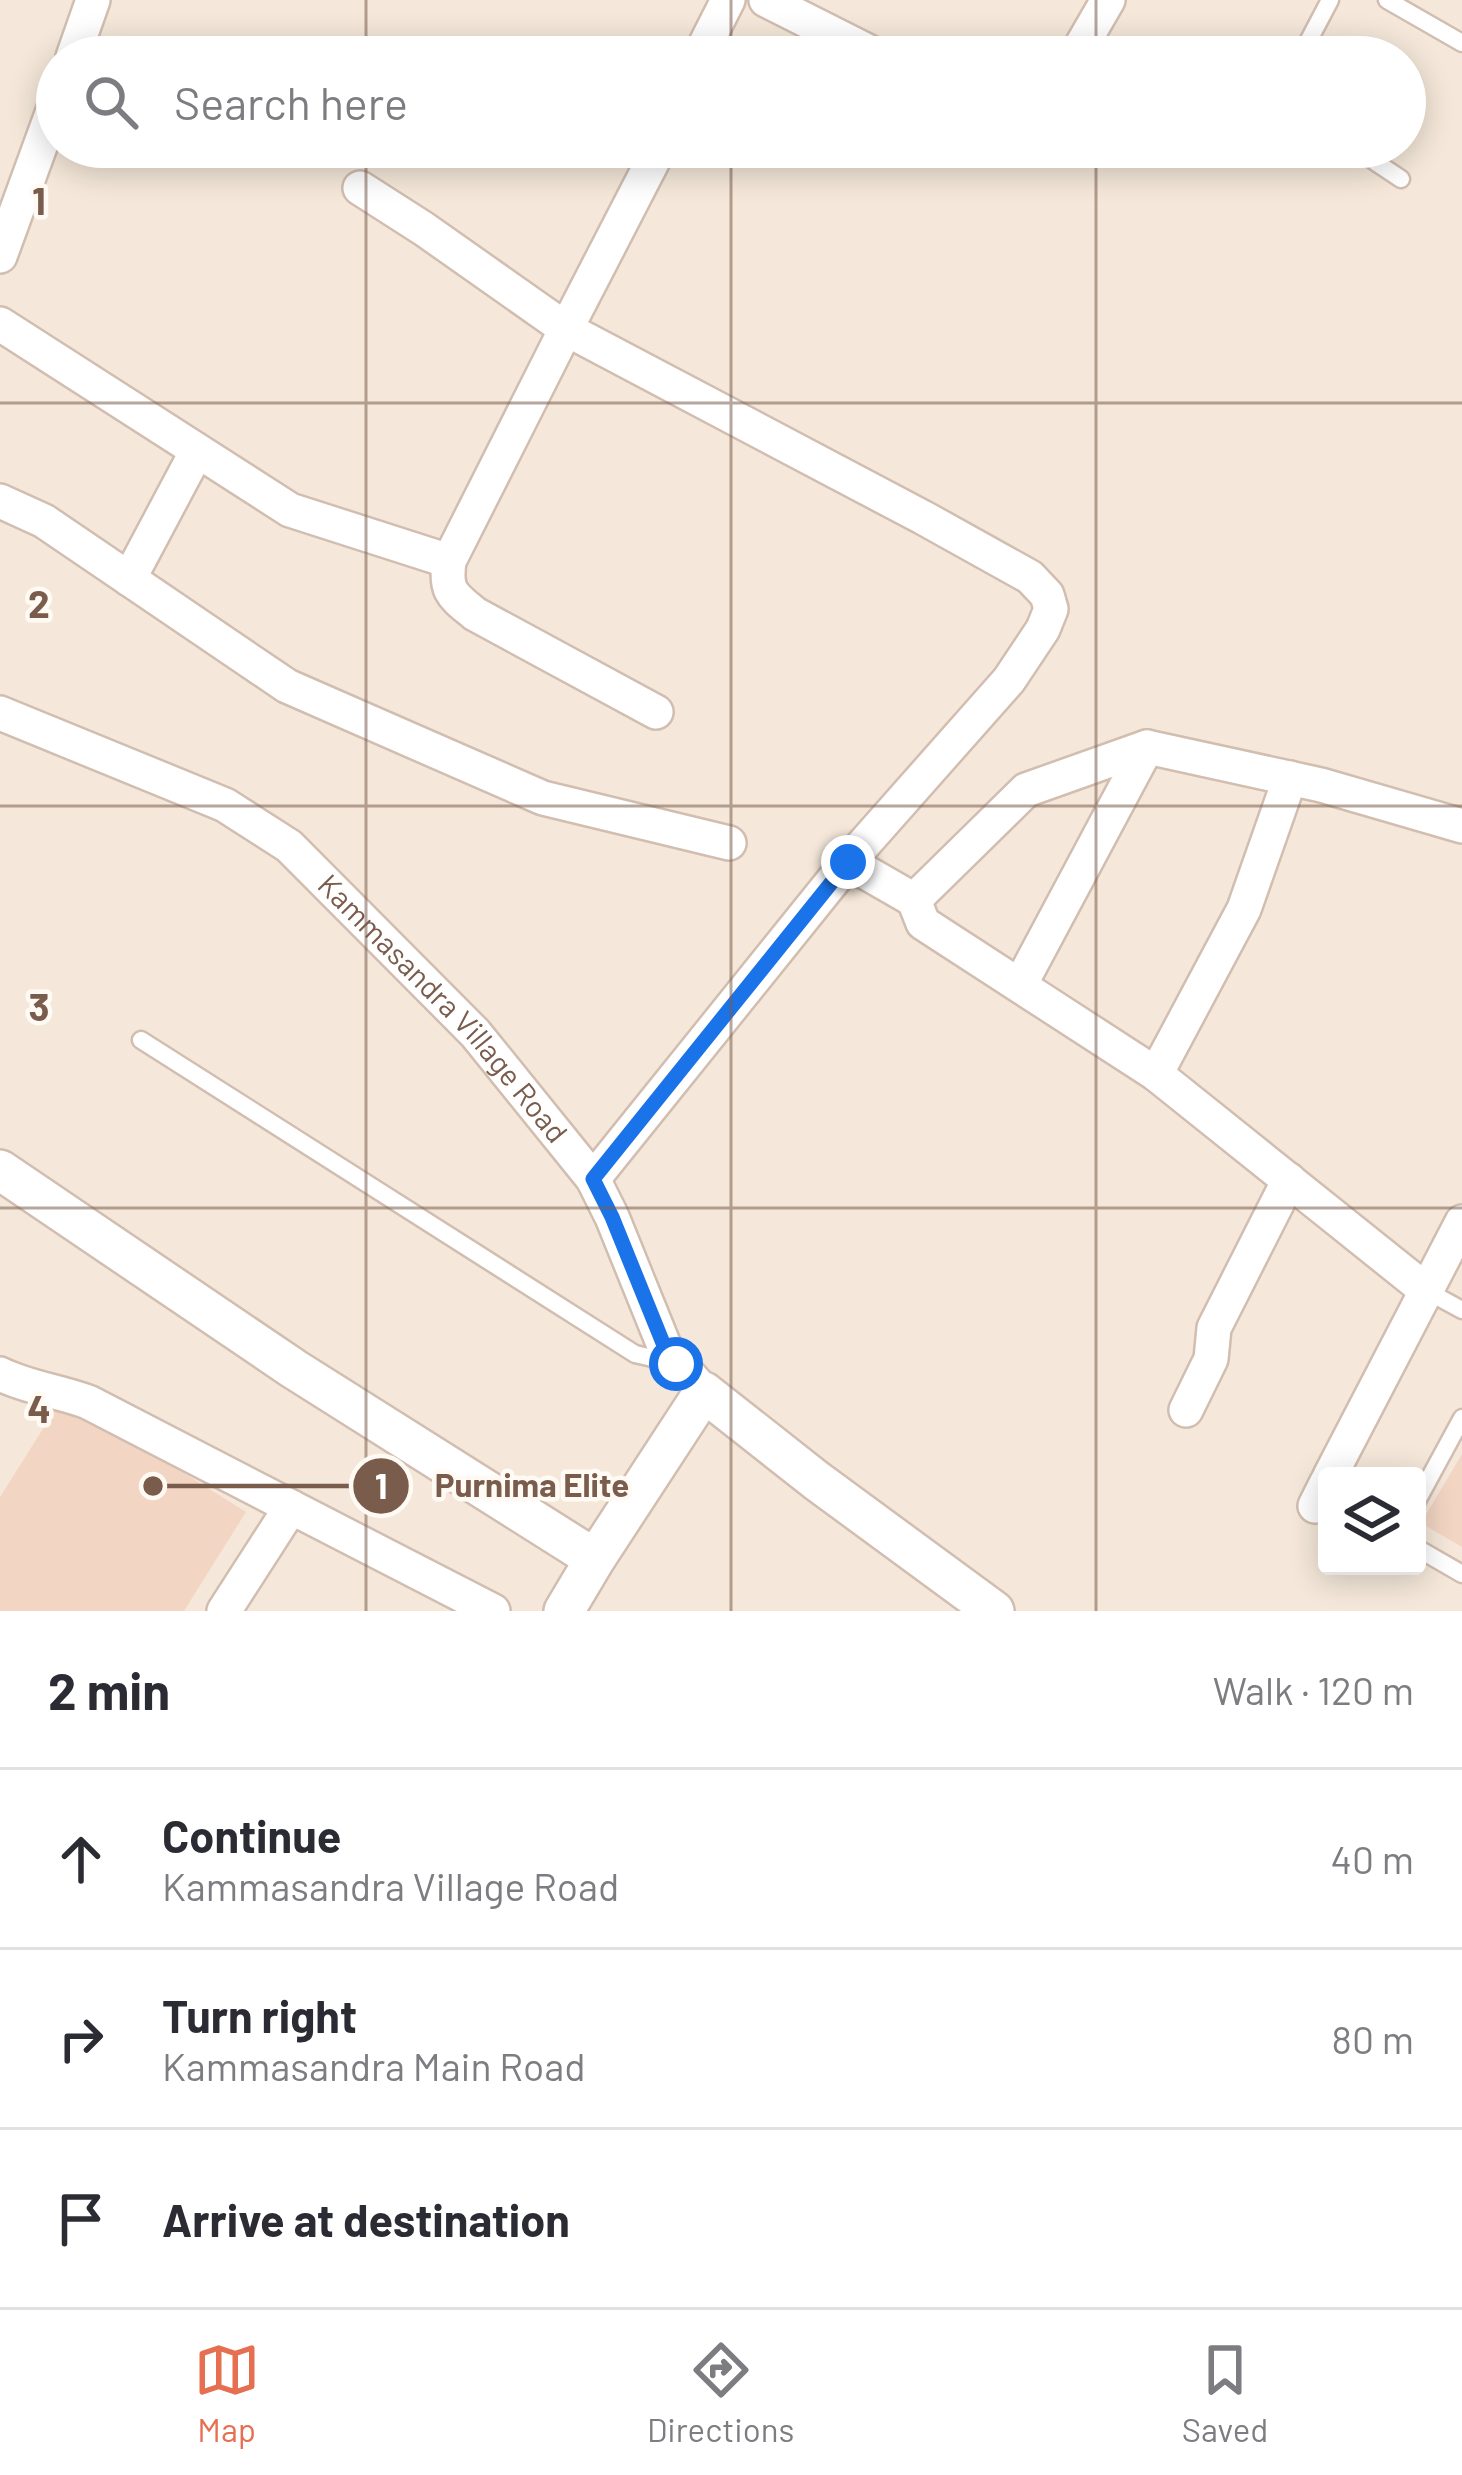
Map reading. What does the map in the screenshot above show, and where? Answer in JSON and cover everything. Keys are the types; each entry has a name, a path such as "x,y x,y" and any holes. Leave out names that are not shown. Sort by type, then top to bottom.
{"street":[{"path":"80,36 93,0"},
{"path":"710,36 728,0"},
{"path":"766,0 837,36"},
{"path":"1087,36 1108,0"},
{"path":"0,256 36,157"},
{"path":"649,168 449,560 446,582 452,595 476,614 656,712"},
{"path":"360,188 566,328 1030,577 1047,595 1051,609 1009,680 848,862 593,1179"},
{"path":"0,324 290,510 449,560"},
{"path":"129,579 197,451"},
{"path":"0,500 44,521 287,686 542,798 729,843"},
{"name":"Kammasandra Village Road","path":"0,713 225,805 289,846 475,1033 593,1179 676,1364 704,1392 836,1495 994,1611"},
{"path":"914,900 1026,790 1147,747 1290,778 1462,826"},
{"path":"1020,986 1147,747"},
{"path":"1156,1074 1244,909 1290,778"},
{"path":"848,862 914,900 923,923 1156,1074 1427,1291"},
{"path":"0,1170 294,1369 595,1559"},
{"path":"1186,1410 1211,1359 1214,1328 1289,1180"},
{"path":"1335,1467 1462,1222"},
{"path":"0,1374 26,1387 88,1402 493,1611"},
{"path":"564,1611 704,1392"},
{"path":"224,1611 291,1507"}],"lane":[{"path":"1311,36 1330,0"},
{"path":"1388,0 1462,43"},
{"path":"1384,168 1401,179"},
{"path":"142,1040 635,1354 676,1364"},
{"path":"1427,1291 1462,1310"},
{"path":"1426,1484 1462,1418"},
{"path":"1426,1553 1462,1574"}],"shaded area":[{"path":"0,0 1462,0 1462,1611 0,1611"}],"building":[{"path":"63,1397 246,1512 184,1611 0,1611 0,1497"},
{"path":"1462,1454 1462,1547 1426,1526 1426,1515"}],"place":[{"name":"Purnima Elite","path":"153,1486"}],"route":[{"path":"676,1364 593,1179 848,862"}]}
